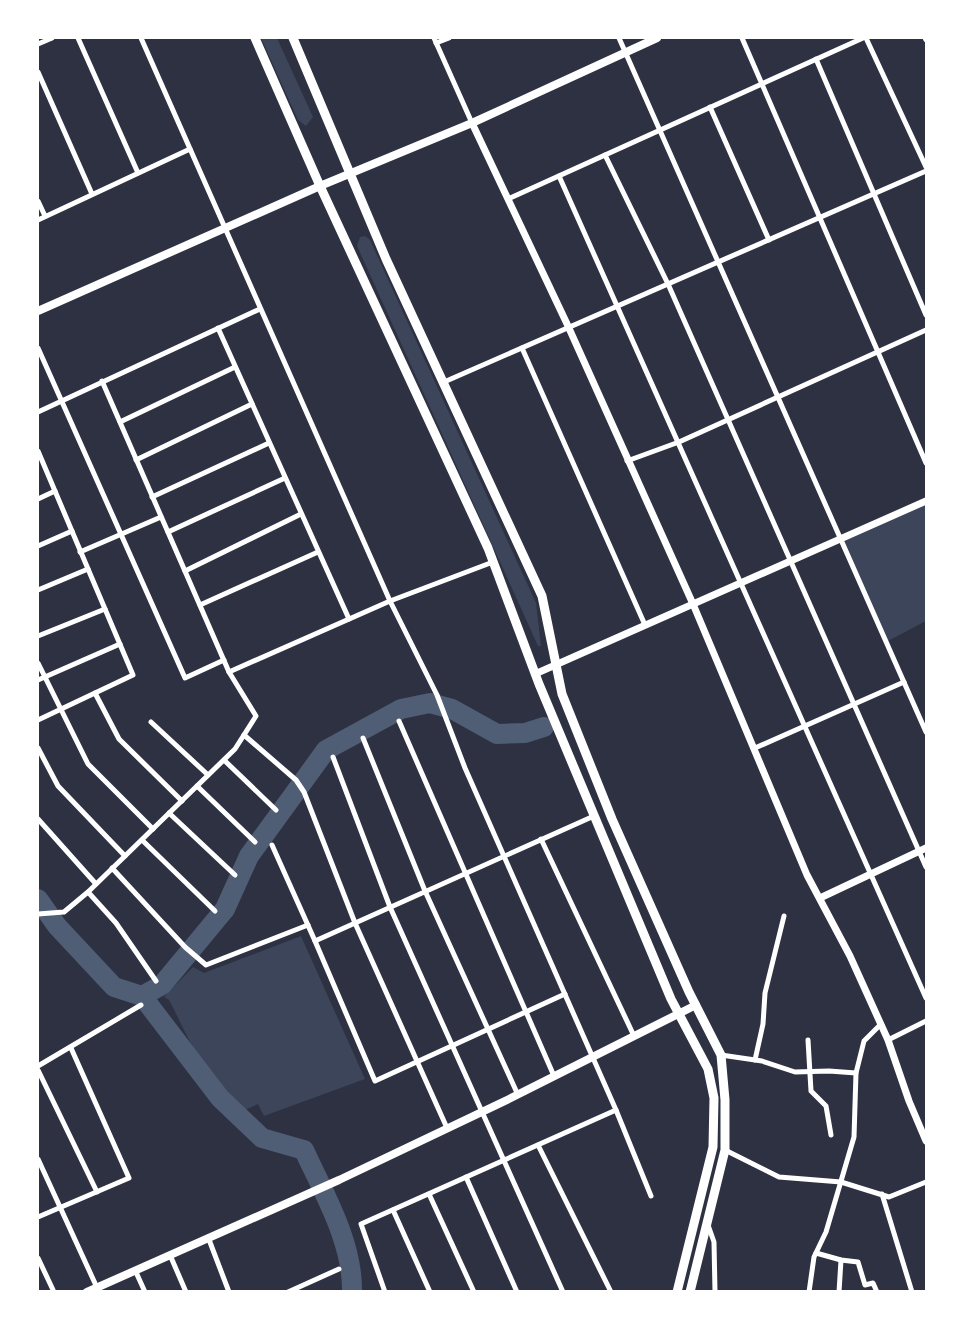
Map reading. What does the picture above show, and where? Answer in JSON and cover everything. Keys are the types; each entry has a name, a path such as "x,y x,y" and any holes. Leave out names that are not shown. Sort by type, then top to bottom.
{"main road":[{"path":"255,38 320,186 494,562 535,674 671,999 680,1012 708,1069 714,1098 713,1147 677,1292"},
{"path":"293,38 386,259 542,596 562,694 612,819 721,1055 725,1100 724,1150 690,1292"},
{"path":"38,311 320,186 472,123 657,38"},
{"path":"87,1292 339,1180 518,1095 696,1005"}],"street":[{"path":"38,44 52,38"},
{"path":"78,38 138,173"},
{"path":"141,38 390,601 437,695 465,768 616,1110 651,1196"},
{"path":"449,38 435,40 568,326 693,604 807,875 881,1024 909,1101 927,1141"},
{"path":"619,38 927,732"},
{"path":"742,38 927,463"},
{"path":"444,382 568,326 873,196 927,169 864,38 508,199"},
{"path":"816,59 873,196 927,315"},
{"path":"38,72 92,194"},
{"path":"710,107 769,240"},
{"path":"38,220 190,149"},
{"path":"605,155 668,284 854,704 923,850 927,867"},
{"path":"558,176 927,998"},
{"path":"38,201 45,216"},
{"path":"38,411 261,309"},
{"path":"218,328 349,619"},
{"path":"627,461 679,442 927,330"},
{"path":"38,348 185,678 224,660"},
{"path":"522,348 645,625"},
{"path":"120,422 235,367"},
{"path":"38,914 64,912 88,892 224,760 256,716 229,672 102,381"},
{"path":"136,460 252,404"},
{"path":"152,497 269,443"},
{"path":"38,451 133,675 38,720"},
{"path":"168,532 285,478"},
{"path":"38,499 55,491"},
{"path":"535,674 927,501"},
{"path":"184,571 301,514"},
{"path":"80,552 161,517"},
{"path":"38,546 72,531"},
{"path":"200,605 318,552"},
{"path":"229,672 390,601 494,562"},
{"path":"38,590 88,569"},
{"path":"38,636 105,609"},
{"path":"38,680 120,644"},
{"path":"38,663 59,710 88,764 153,829"},
{"path":"755,748 904,682"},
{"path":"95,693 119,740 182,801"},
{"path":"399,721 554,1077"},
{"path":"151,722 208,775"},
{"path":"244,735 296,780 304,792 355,923 447,1128"},
{"path":"363,738 425,891 518,1095"},
{"path":"38,748 58,786 125,856"},
{"path":"333,757 390,907 563,1292"},
{"path":"224,760 276,810"},
{"path":"197,786 255,842"},
{"path":"169,813 234,875"},
{"path":"315,941 594,816"},
{"path":"38,819 96,884"},
{"path":"541,839 634,1036"},
{"path":"142,840 215,912"},
{"path":"272,845 375,1081 565,994"},
{"path":"820,898 923,850"},
{"path":"112,868 185,947 206,965 308,925"},
{"path":"88,892 116,923 156,981"},
{"path":"755,1060 763,1024 765,993 784,916"},
{"path":"97,1192 38,1068 141,1005"},
{"path":"888,1040 927,1022"},
{"path":"809,1292 816,1253 826,1232 854,1137 856,1074 864,1041 881,1024"},
{"path":"808,1040 811,1091 826,1106 831,1135"},
{"path":"38,1217 129,1178 70,1048"},
{"path":"721,1055 755,1060 795,1072 808,1070 856,1074"},
{"path":"386,1292 361,1224 616,1110"},
{"path":"538,1145 611,1292"},
{"path":"724,1150 779,1177 841,1182 890,1197 927,1182"},
{"path":"38,1159 98,1289"},
{"path":"466,1177 518,1292"},
{"path":"429,1194 474,1292"},
{"path":"882,1194 912,1292"},
{"path":"393,1210 430,1292"},
{"path":"707,1221 714,1242 715,1292"},
{"path":"208,1237 229,1292"},
{"path":"816,1253 840,1260 858,1262 865,1285 873,1283 877,1292"},
{"path":"170,1254 186,1292"},
{"path":"38,1258 54,1292"},
{"path":"839,1292 840,1260"},
{"path":"288,1292 339,1269"},
{"path":"135,1270 145,1292"}],"shaded area":[{"path":"261,38 277,38 313,117 306,126 298,120"},
{"path":"365,236 370,240 536,603 541,646 538,646 357,246 360,237"},
{"path":"926,501 926,621 886,642 841,539"},
{"path":"301,936 365,1079 264,1116 258,1104 245,1110 219,1086 200,1060 169,1000 164,997 193,967 204,973"}],"waterway":[{"path":"142,996 162,985 225,909 249,856 326,750 401,709 430,703 452,709 497,734 525,733 544,727"},
{"path":"38,899 57,926 114,987 142,996 220,1098 262,1138 304,1150 343,1237 351,1273 352,1292"}]}
